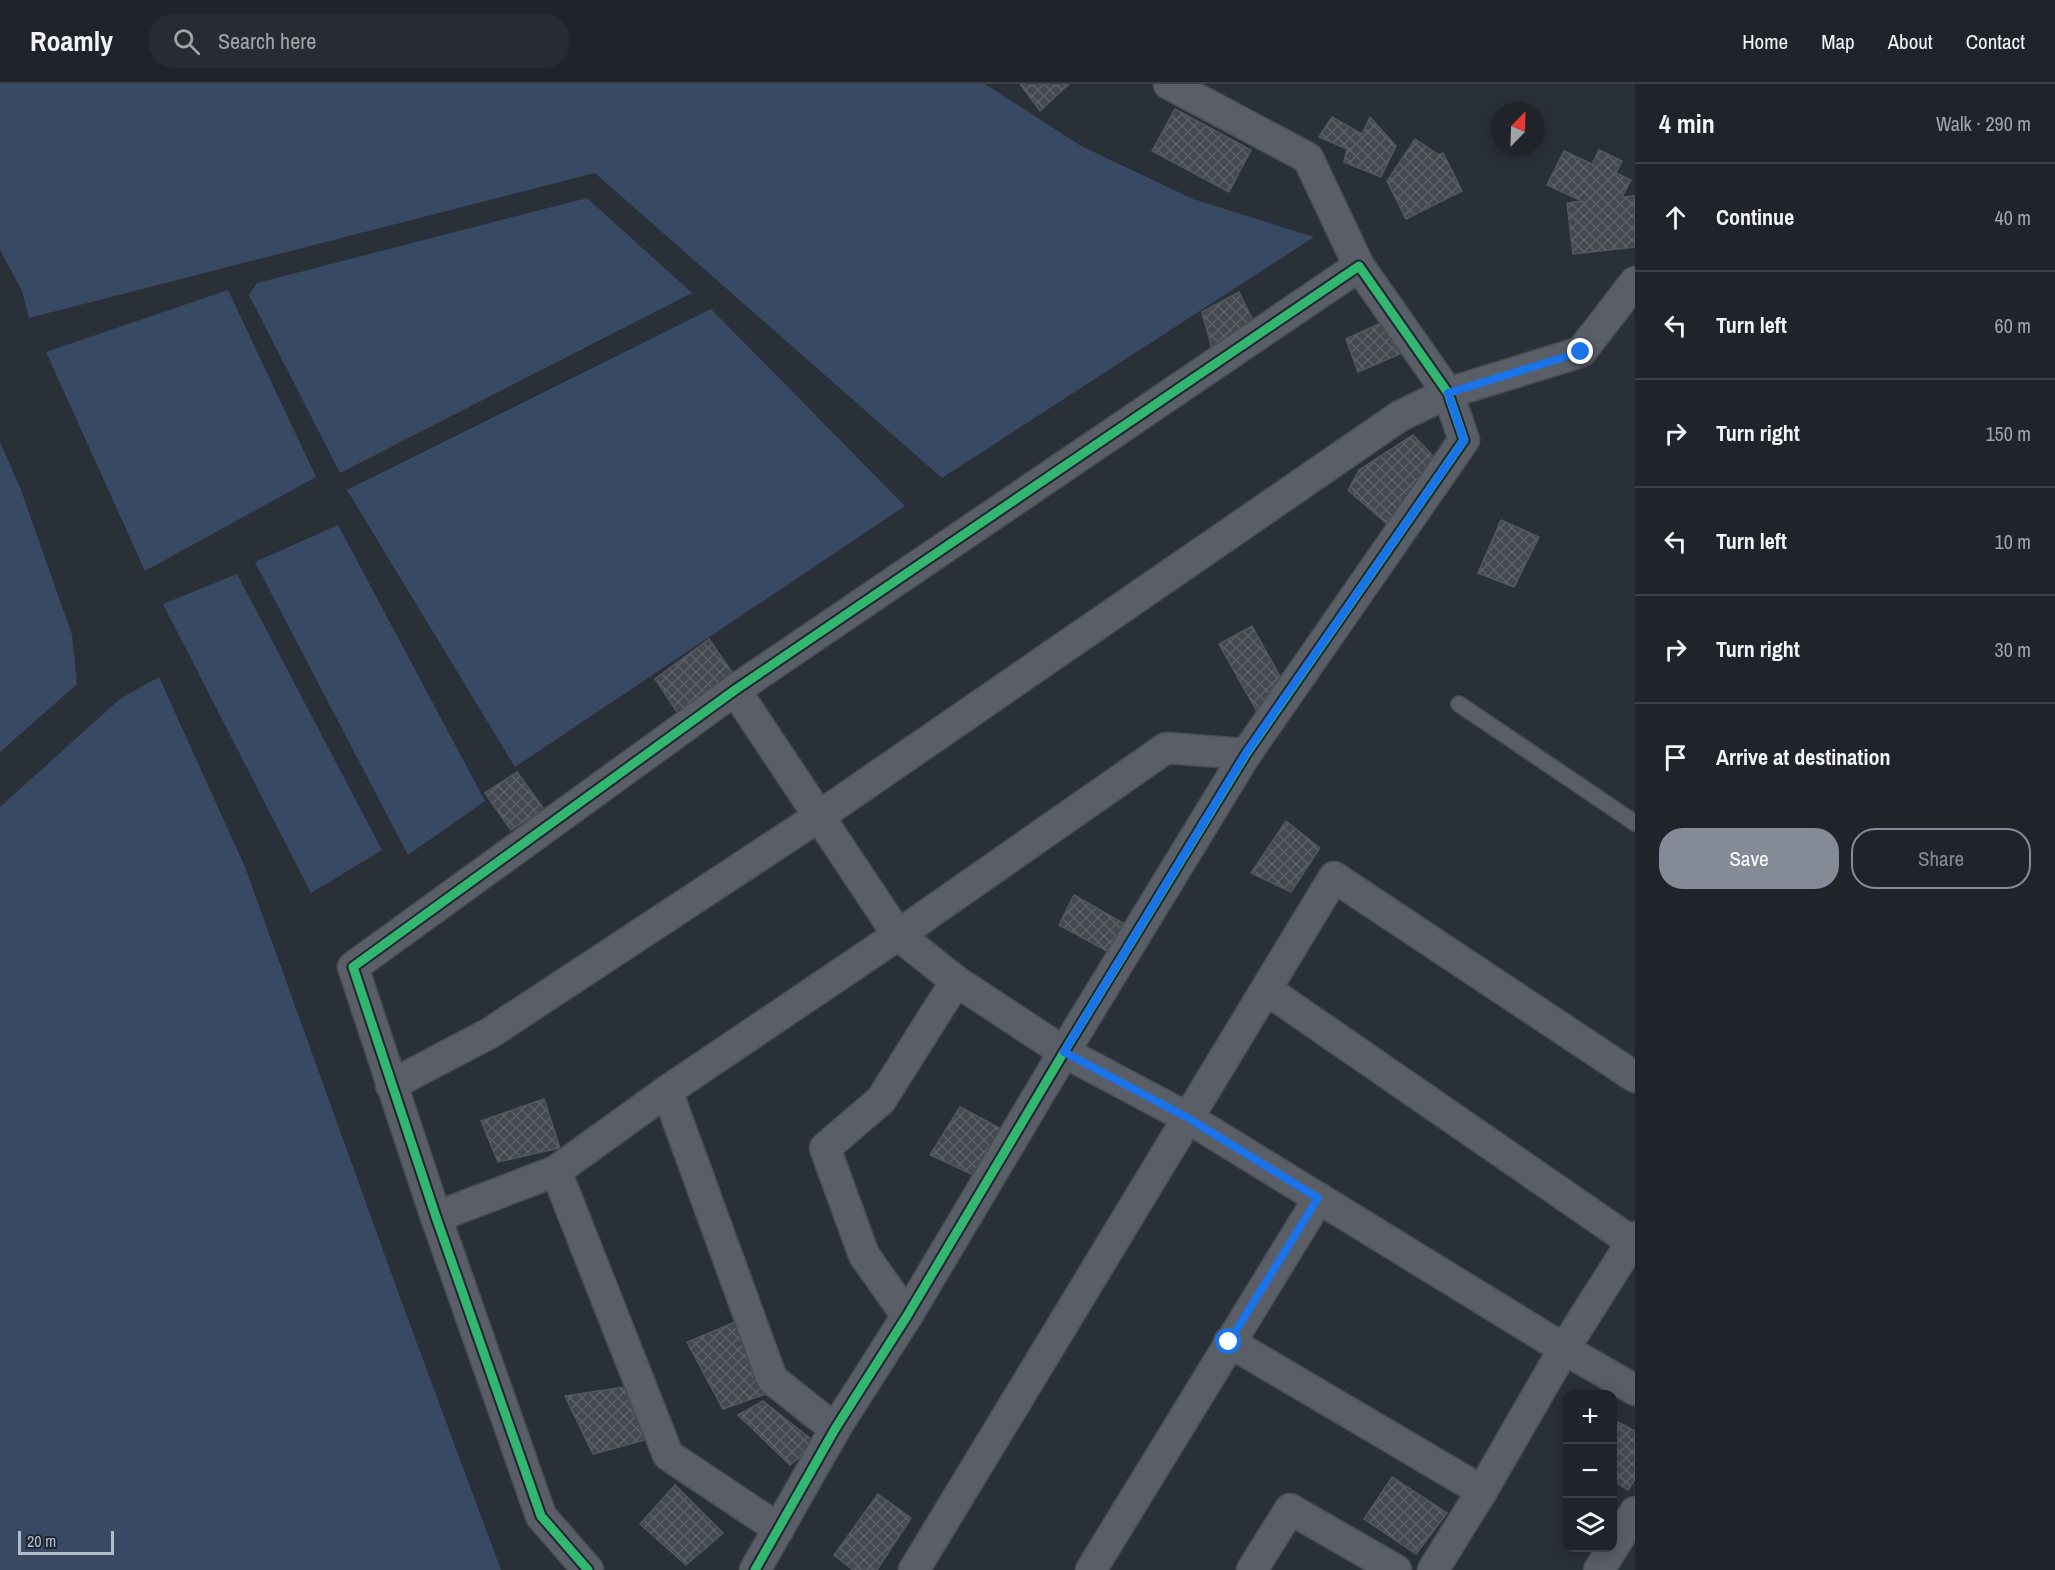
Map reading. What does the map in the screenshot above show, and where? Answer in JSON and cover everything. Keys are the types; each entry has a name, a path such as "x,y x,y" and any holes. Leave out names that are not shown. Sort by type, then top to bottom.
{"street":[{"path":"754,1570 835,1429 907,1316 1246,753 1464,440 1448,393 1359,266 1308,158 1169,84"},
{"path":"588,1570 541,1516 435,1217 353,967 735,690 1359,266"},
{"path":"391,1085 489,1033 818,817 1400,416 1448,393 1581,352 1635,282"},
{"path":"735,690 898,935 956,981 1064,1052 1188,1118 1564,1349 1635,1390"},
{"path":"435,1217 556,1171 667,1091 898,935 1166,748 1246,753"},
{"path":"914,1570 1334,877 1635,1077"},
{"path":"907,1316 864,1255 825,1148 881,1101 956,981"},
{"path":"1267,990 1633,1240 1564,1349 1482,1491 1433,1570"},
{"path":"667,1091 772,1379 835,1429"},
{"path":"556,1171 668,1455 778,1529"},
{"path":"1091,1570 1318,1198"},
{"path":"1229,1342 1482,1491"},
{"path":"1252,1570 1290,1509 1396,1570"},
{"path":"1599,1570 1635,1512"}],"lane":[{"path":"1459,704 1635,823"}],"water":[{"path":"0,84 985,84 1081,146 1193,199 1314,237 942,478 595,173 29,318 22,291 0,250"},
{"path":"587,198 692,293 340,473 249,295 257,283"},
{"path":"228,290 316,477 145,571 46,352"},
{"path":"711,309 905,506 515,767 347,490"},
{"path":"0,442 21,490 72,635 77,684 0,752"},
{"path":"338,525 485,801 408,855 255,562"},
{"path":"237,574 382,850 311,893 163,604"},
{"path":"159,677 245,867 501,1570 0,1570 0,807 120,699"}],"building":[{"path":"1020,84 1069,84 1040,111"},
{"path":"1175,109 1251,150 1229,192 1152,151"},
{"path":"1332,117 1362,134 1370,117 1396,146 1381,177 1344,162 1347,149 1319,137"},
{"path":"1415,139 1439,155 1443,153 1462,191 1406,219 1387,181"},
{"path":"1599,150 1622,161 1616,173 1631,180 1622,197 1635,196 1635,247 1573,254 1567,203 1582,201 1547,185 1564,151 1592,164"},
{"path":"1239,292 1259,333 1215,360 1202,312"},
{"path":"1381,323 1400,354 1358,372 1346,339"},
{"path":"1413,435 1437,460 1387,524 1348,490 1359,470"},
{"path":"1501,520 1539,537 1514,587 1478,573"},
{"path":"1252,626 1282,680 1256,710 1219,644"},
{"path":"709,639 734,675 681,718 655,679"},
{"path":"517,772 544,809 511,830 485,793"},
{"path":"1286,821 1320,848 1291,892 1251,873"},
{"path":"1074,895 1123,923 1112,954 1059,925"},
{"path":"544,1099 560,1148 498,1162 481,1121"},
{"path":"960,1107 1009,1133 987,1181 930,1155"},
{"path":"740,1320 771,1392 723,1409 687,1342"},
{"path":"624,1387 645,1440 593,1454 565,1396"},
{"path":"763,1401 816,1443 790,1465 738,1415"},
{"path":"1617,1422 1635,1431 1635,1479 1628,1490 1617,1483"},
{"path":"1392,1477 1447,1513 1416,1554 1364,1519"},
{"path":"675,1485 723,1533 686,1565 640,1524"},
{"path":"878,1494 911,1518 877,1570 853,1570 834,1555"}],"cycle path":[{"path":"588,1570 541,1516 436,1217 353,967 735,690 1359,266 1448,393 1464,440 1246,754 1064,1052 907,1316 835,1429 755,1570"}],"route":[{"path":"1229,1342 1318,1198 1188,1118 1064,1052 1246,753 1464,440 1448,393 1581,352"}]}
